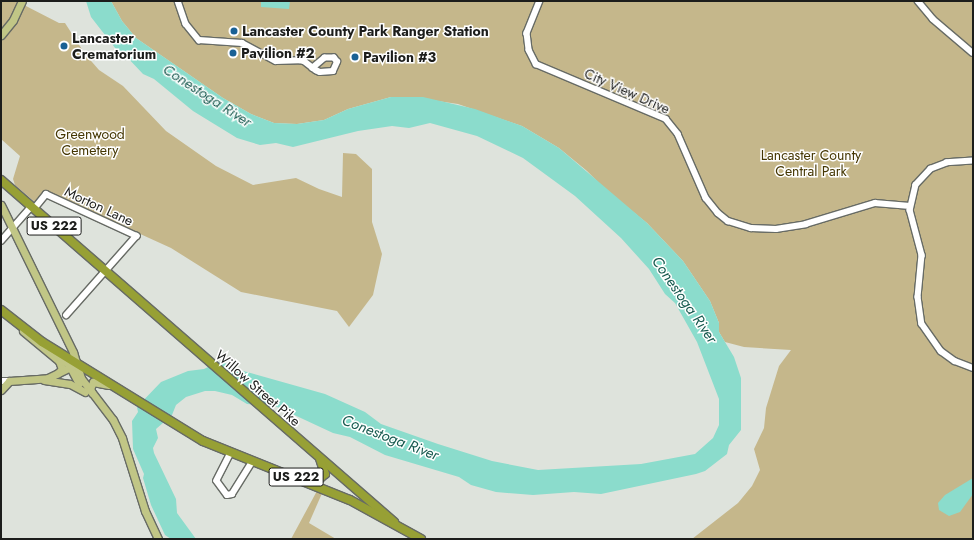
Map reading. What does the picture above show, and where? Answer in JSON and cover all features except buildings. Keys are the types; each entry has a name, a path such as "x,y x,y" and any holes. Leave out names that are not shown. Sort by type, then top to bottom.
{"highway":[{"name":"US 222","path":"1,180 106,272"},
{"name":"Willow Street Pike","path":"106,272 293,436 394,522"},
{"name":"US 222","path":"1,310 18,325 74,366"},
{"name":"Willow Street Pike","path":"74,366 113,387 203,441 350,500 394,522 422,539"},
{"path":"263,464 316,481 325,474 319,458"}],"main road":[{"path":"1,35 13,20 22,1"},
{"path":"1,205 85,392"},
{"path":"18,325 36,343 61,364 62,369 57,375"},
{"path":"36,343 74,366 93,395 107,412 122,438 145,511 158,539"},
{"path":"38,380 57,375 74,366"},
{"path":"1,390 9,381 38,380 70,384 85,392 107,412"},
{"path":"93,395 90,389 93,382 113,387"}],"street":[{"path":"178,1 186,24 199,40 242,43 276,61 299,60 313,68"},
{"name":"City View Drive","path":"540,1 527,33 529,50 536,64 666,119 678,134 706,198 718,213 728,221 751,228 776,229 806,224 875,203 910,206"},
{"path":"918,1 933,19 973,53"},
{"path":"973,161 947,163 931,169 916,185 910,206 922,255 918,297 922,324 941,351 955,361 973,368"},
{"name":"Morton Lane","path":"32,208 46,194 137,236 106,272"},
{"path":"1,241 32,208"},
{"path":"67,315 106,272"},
{"path":"1,381 9,381"},
{"path":"231,453 216,484 227,496 232,494 253,460"}],"green space":[{"path":"1,1 18,1 10,19 1,29"},
{"name":"Lancaster County Central Park","path":"111,1 973,1 973,539 692,539 738,503 752,486 760,470 754,449 764,428 766,408 779,366 791,350 744,347 725,342 719,332 719,323 710,301 683,261 647,223 606,190 587,171 559,148 522,126 458,104 410,97 391,97 348,109 324,120 297,124 274,123 251,114 223,98 136,38 122,21"},
{"name":"Greenwood Cemetery","path":"24,5 59,23 65,23 85,54 99,70 123,86 166,131 216,166 253,185 296,178 319,189 342,197 343,153 356,154 372,169 372,222 382,254 373,295 349,327 337,311 241,292 171,248 48,192 36,203 15,185 13,179 20,156 1,139 1,41 18,19"},
{"path":"318,489 323,491 309,523 336,539 291,539"}],"water":[{"name":"Conestoga River","path":"86,1 111,1 122,21 136,38 223,98 251,114 274,123 297,124 324,120 348,109 391,97 423,97 475,109 522,126 559,148 647,223 683,261 710,301 719,323 719,332 734,357 741,378 741,430 729,445 727,454 705,471 696,474 601,494 574,492 533,495 496,492 471,485 459,477 385,455 350,437 333,433 275,406 247,404 232,395 215,391 205,391 186,397 176,405 172,415 156,429 158,438 153,448 154,453 176,499 177,513 196,539 171,539 165,535 151,505 143,478 144,474 133,449 132,421 138,412 137,407 161,382 188,371 204,369 216,363 223,362 236,369 325,394 365,412 381,424 438,444 492,461 538,470 641,464 695,454 713,438 719,425 719,399 697,342 675,303 665,294 649,269 621,238 575,196 523,158 477,136 430,123 409,128 392,126 358,131 293,147 276,143 260,145 237,138 193,111 154,79 143,74 126,56 119,53 91,17"},
{"path":"261,1 290,1 289,9 261,7"},
{"path":"973,478 973,494 960,512 949,516 939,510 938,503 945,495"}],"place":[{"name":"Lancaster County Park Ranger Station","path":"234,31"},
{"name":"Lancaster Crematorium","path":"64,46"},
{"name":"Pavilion #2","path":"233,53"},
{"name":"Pavilion #3","path":"355,57"}]}
